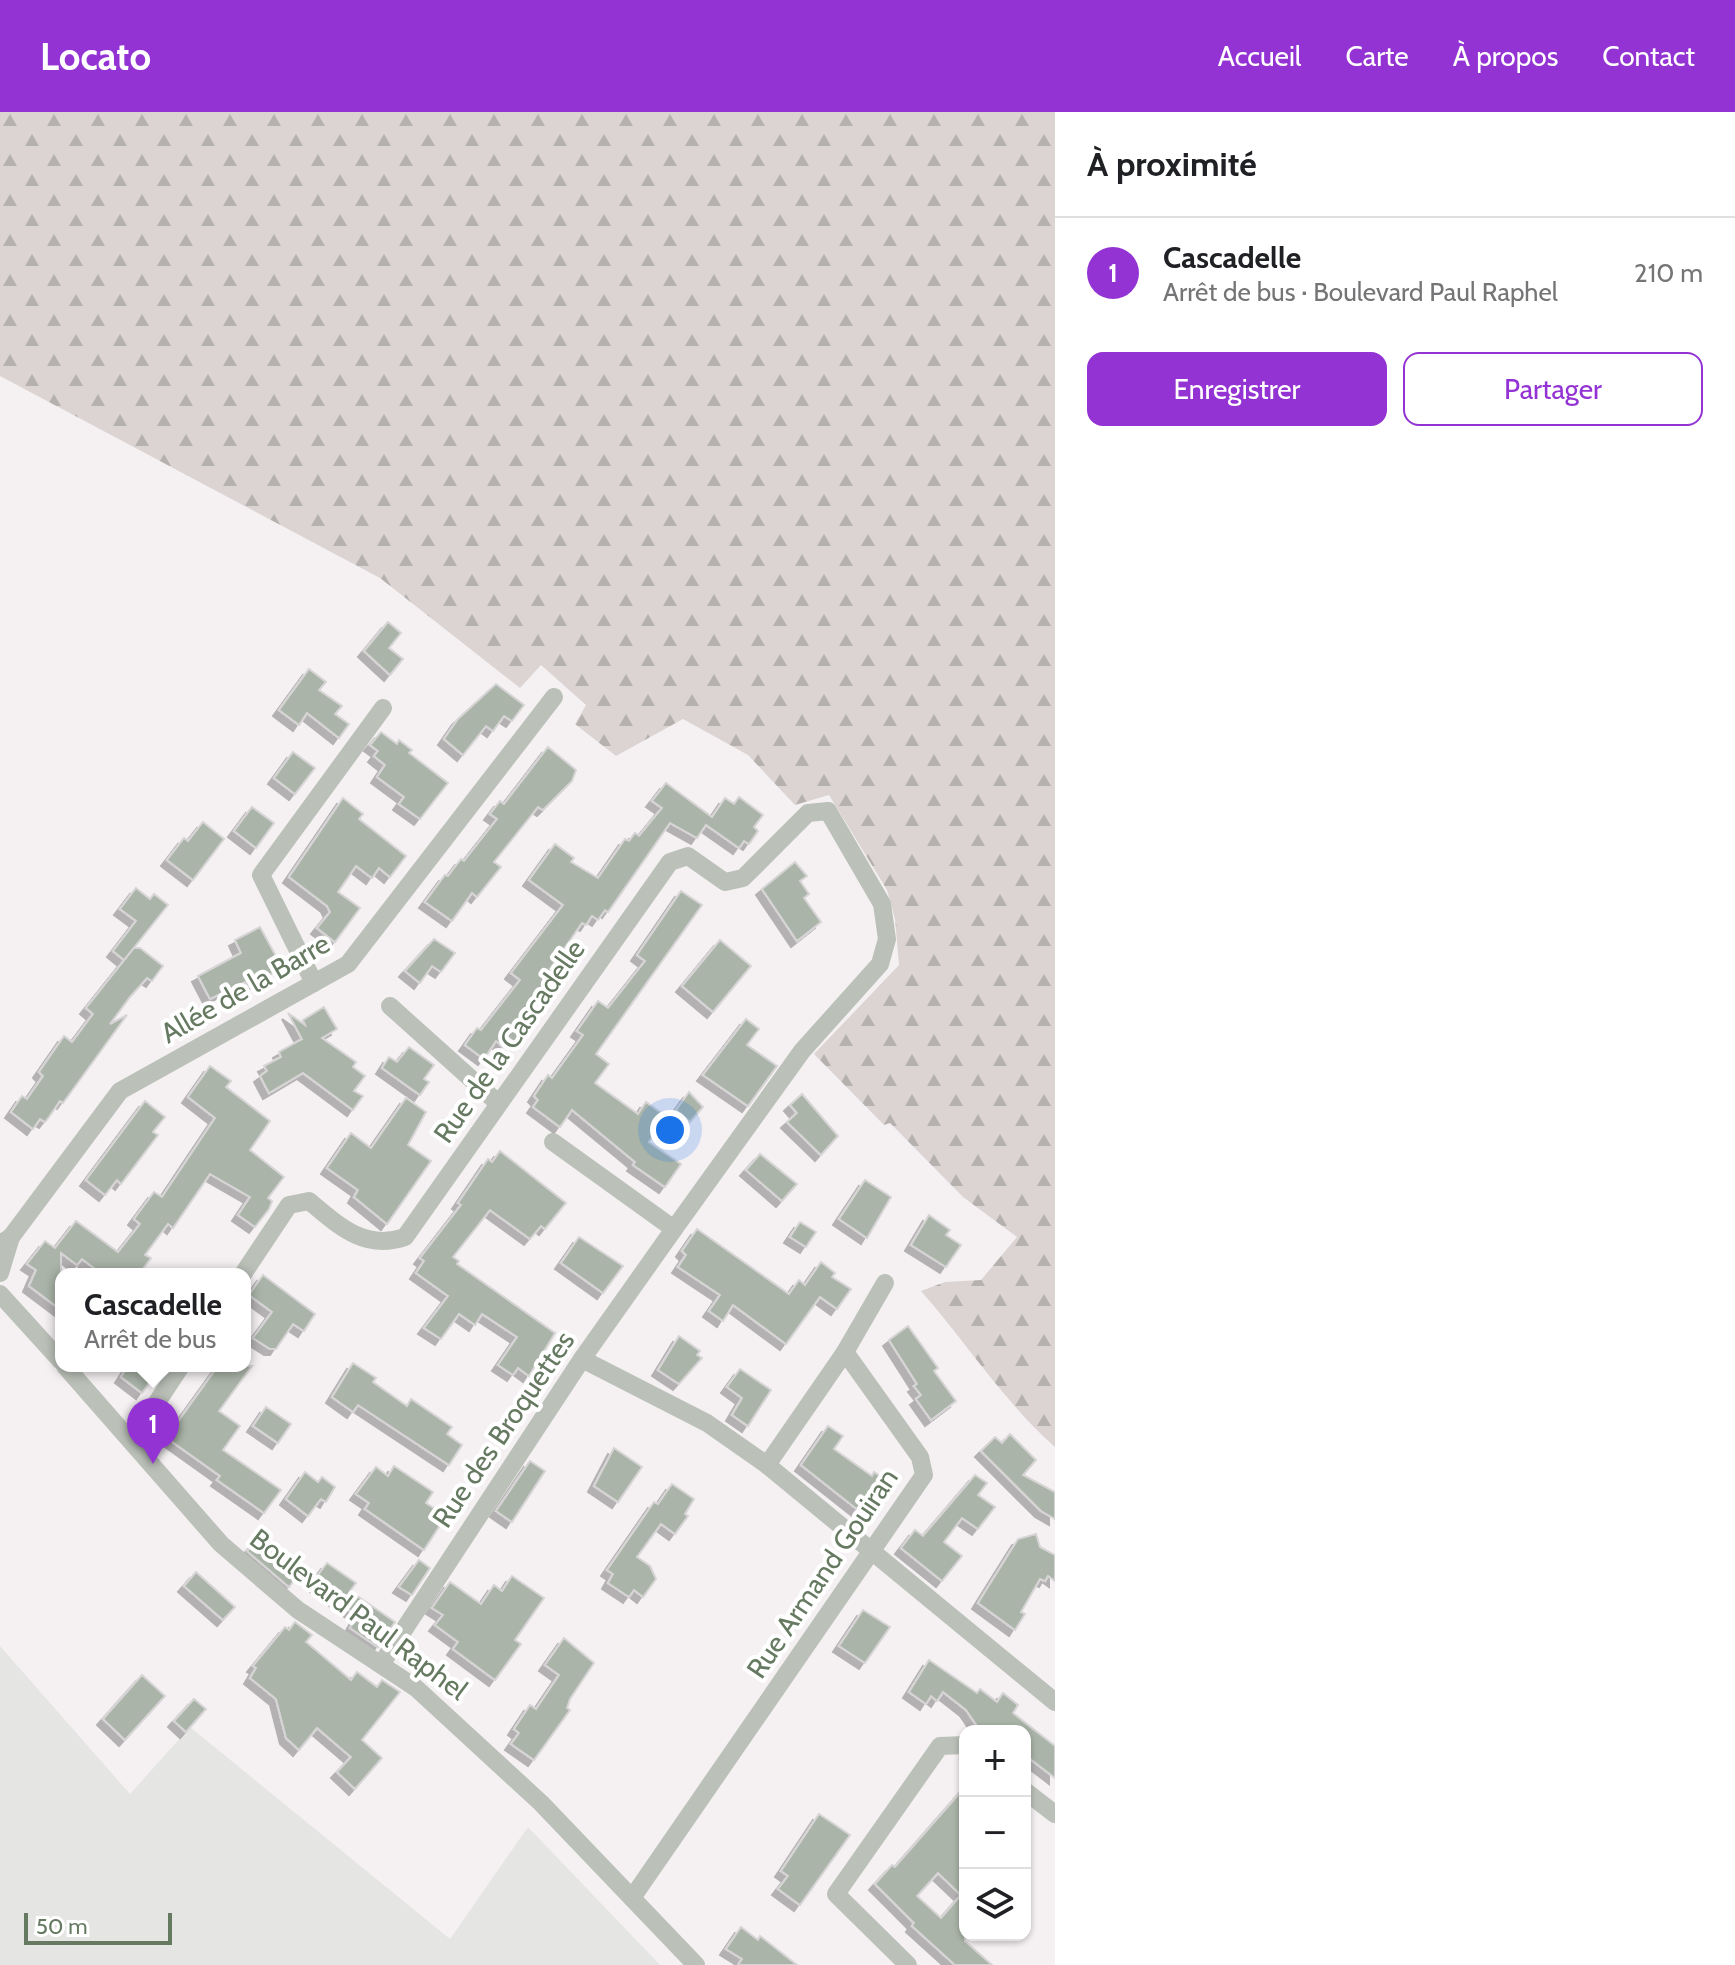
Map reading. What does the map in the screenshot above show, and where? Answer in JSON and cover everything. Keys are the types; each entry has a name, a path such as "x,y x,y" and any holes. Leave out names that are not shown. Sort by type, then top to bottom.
{"street":[{"name":"Allée de la Barre","path":"0,1273 5,1240 120,1091 348,964 554,697"},
{"path":"314,983 261,875 383,708"},
{"name":"Rue de la Cascadelle","path":"247,1268 289,1205 309,1201 359,1238 384,1245 405,1237 670,862 688,856 725,882 743,878 808,813 828,811"},
{"name":"Rue des Broquettes","path":"382,1663 582,1359 674,1229 802,1051 880,964 887,939 882,904 828,811"},
{"path":"390,1006 498,1103"},
{"path":"553,1142 674,1229"},
{"path":"767,1465 845,1352 885,1283"},
{"path":"0,1294 55,1354"},
{"name":"Rue Armand Gouiran","path":"632,1898 924,1475 920,1457 845,1352"},
{"path":"582,1359 707,1423 767,1465 1055,1702"},
{"name":"Boulevard Paul Raphel","path":"70,1372 221,1544 298,1610 382,1663 462,1729 696,1965"},
{"path":"132,1440 177,1372"},
{"path":"908,1965 836,1894 940,1746 959,1745"},
{"path":"1031,1796 1055,1814"}],"shaded area":[{"path":"0,1646 130,1794 190,1727 450,1939 528,1827 660,1965 0,1965"}],"green space":[{"path":"0,112 1055,112 1055,1447 1002,1391 921,1291 945,1282 981,1280 1017,1237 963,1197 890,1123 884,1125 814,1054 899,965 895,919 887,890 829,795 795,805 748,755 683,719 616,756 575,724 586,705 541,665 520,688 380,578 0,376"}],"building":[{"path":"388,622 401,633 389,648 403,659 390,675 364,651"},
{"path":"309,669 326,682 319,690 342,706 335,714 349,724 339,738 307,713 299,725 279,710"},
{"path":"496,684 524,705 512,721 504,716 493,731 486,726 463,755 444,739 458,719"},
{"path":"381,732 397,744 399,740 412,750 409,753 448,783 420,819 399,804 404,797 377,777 385,765 374,756 378,751 370,745"},
{"path":"548,747 576,770 572,781 543,810 538,807 494,862 501,867 477,897 472,893 452,921 425,902 445,875 448,876 461,859 464,861 497,819 490,814 500,801 504,804"},
{"path":"293,752 315,768 295,794 274,778"},
{"path":"666,783 712,817 725,798 734,804 739,797 763,815 754,827 758,831 749,844 744,841 739,848 706,825 697,838 670,823 608,912 605,910 598,920 592,916 586,925 582,923 550,969 556,973 528,1014 535,1018 517,1044 509,1038 503,1047 496,1041 484,1059 465,1045 477,1028 481,1030 520,980 511,973 563,905 529,880 555,844 574,858 571,862 598,878 625,839 629,841 635,833 639,836 662,808 652,801"},
{"path":"343,798 363,814 359,819 406,856 390,877 379,868 372,878 356,866 338,892 360,908 335,942 317,928 330,912 327,906 289,877"},
{"path":"252,807 274,823 256,848 234,831"},
{"path":"203,822 224,839 193,880 167,860 184,838 188,841"},
{"path":"795,862 807,876 800,881 809,894 804,898 821,922 797,941 762,889"},
{"path":"136,888 150,899 154,894 168,905 124,960 113,951 136,921 120,909"},
{"path":"681,891 702,905 596,1054 609,1064 595,1083 638,1114 646,1102 667,1117 649,1142 681,1164 665,1187 633,1165 635,1162 572,1110 560,1127 533,1107 538,1100 534,1096 548,1075 552,1078 583,1035 577,1031 598,1001 608,1008 645,961 637,955"},
{"path":"260,927 277,958 268,962 273,973 248,987 245,982 210,999 198,976 241,953 235,940"},
{"path":"434,939 455,953 441,972 432,966 420,983 405,971"},
{"path":"720,940 751,966 713,1012 682,986"},
{"path":"134,948 140,948 163,966 152,981 147,978 110,1024 127,1015 63,1103 60,1101 45,1122 40,1119 33,1129 11,1112 22,1096 27,1099 43,1076 39,1072 64,1036 72,1042 93,1014 86,1008"},
{"path":"324,1007 337,1029 322,1038 356,1062 353,1067 365,1076 354,1091 363,1096 353,1110 303,1073 269,1093 260,1076 267,1071 264,1066 281,1057 279,1052 302,1039 288,1013 305,1025 303,1020"},
{"path":"746,1019 759,1029 747,1045 777,1066 748,1106 703,1075"},
{"path":"409,1047 434,1065 424,1079 429,1082 420,1095 382,1068 389,1057 397,1062"},
{"path":"210,1066 231,1081 226,1087 270,1121 250,1150 284,1177 268,1198 272,1201 269,1209 255,1227 238,1215 250,1197 210,1174 173,1228 168,1224 145,1255 151,1258 144,1268 94,1268 82,1259 77,1265 61,1253 61,1268 55,1268 55,1306 29,1286 36,1270 27,1264 45,1241 55,1248 76,1221 118,1252 140,1224 134,1219 154,1192 162,1197 215,1118 188,1097"},
{"path":"689,1092 703,1107 690,1122 676,1110"},
{"path":"802,1094 838,1136 821,1155 787,1122 797,1113 790,1105"},
{"path":"406,1098 426,1112 408,1145 431,1161 387,1224 354,1197 358,1190 327,1168 351,1133 371,1148"},
{"path":"145,1101 165,1117 153,1132 158,1135 121,1184 117,1180 105,1195 86,1180"},
{"path":"500,1151 566,1203 545,1229 541,1226 530,1239 490,1210 453,1257 459,1261 457,1264 555,1333 529,1376 518,1368 513,1375 498,1365 517,1337 482,1314 475,1325 459,1314 441,1339 424,1328 448,1296 416,1273 424,1261 420,1258 461,1205 458,1203 488,1159 492,1162"},
{"path":"760,1154 797,1184 782,1201 746,1170"},
{"path":"865,1180 891,1197 867,1238 839,1219"},
{"path":"929,1215 950,1230 946,1235 961,1245 946,1267 911,1245"},
{"path":"800,1222 816,1232 806,1247 790,1237"},
{"path":"697,1229 789,1294 799,1280 805,1285 821,1262 835,1273 832,1277 851,1289 837,1309 820,1297 786,1344 733,1305 723,1321 709,1311 720,1295 678,1267 686,1255 682,1251"},
{"path":"579,1237 623,1266 603,1293 561,1263"},
{"path":"263,1275 315,1314 304,1331 293,1324 276,1349 270,1349 253,1338 272,1312 251,1296"},
{"path":"908,1326 938,1368 934,1371 956,1401 931,1420 916,1399 921,1395 914,1386 917,1384 889,1340"},
{"path":"679,1336 700,1351 697,1355 702,1358 679,1384 658,1370"},
{"path":"353,1363 376,1378 373,1382 407,1406 411,1399 452,1427 447,1434 462,1445 449,1465 358,1405 353,1412 332,1397"},
{"path":"740,1369 771,1390 748,1426 732,1415 742,1398 727,1387"},
{"path":"124,1372 157,1372 142,1393 121,1377"},
{"path":"214,1372 248,1372 219,1411 240,1426 223,1450 281,1490 264,1513 217,1480 220,1476 157,1431 169,1413 179,1420"},
{"path":"266,1407 291,1424 278,1443 253,1426"},
{"path":"828,1426 843,1436 834,1449 872,1476 874,1472 890,1483 873,1509 868,1506 863,1514 801,1465"},
{"path":"1010,1434 1036,1460 1023,1475 1055,1492 1055,1519 1041,1511 981,1451 995,1437 1002,1443"},
{"path":"614,1448 642,1467 618,1502 594,1486"},
{"path":"530,1461 545,1471 512,1522 496,1511"},
{"path":"394,1466 433,1492 426,1503 446,1516 424,1550 365,1509 369,1503 356,1494 376,1467 388,1476"},
{"path":"305,1472 318,1482 322,1477 335,1487 326,1502 321,1499 308,1516 286,1499"},
{"path":"975,1475 987,1483 978,1495 995,1507 978,1529 962,1518 944,1542 962,1556 942,1581 901,1548 915,1530 923,1536"},
{"path":"672,1484 694,1499 685,1514 688,1516 675,1534 661,1524 637,1557 650,1566 656,1579 643,1597 634,1590 629,1597 608,1583 613,1574 607,1570 654,1502 658,1504"},
{"path":"1036,1534 1040,1547 1055,1555 1055,1581 1048,1576 1045,1581 1040,1579 1021,1612 1025,1614 1015,1630 978,1603 1018,1539"},
{"path":"260,1536 301,1571 289,1587 247,1551"},
{"path":"419,1560 430,1568 412,1595 399,1587"},
{"path":"327,1563 356,1583 350,1591 395,1622 378,1647 350,1628 357,1616 312,1583"},
{"path":"196,1572 235,1607 223,1620 184,1586"},
{"path":"512,1576 544,1598 515,1640 521,1644 495,1680 453,1649 458,1642 435,1625 443,1615 432,1608 450,1582 481,1604 494,1585 502,1591"},
{"path":"863,1610 890,1627 865,1663 839,1646"},
{"path":"295,1622 312,1635 306,1642 351,1680 357,1672 377,1687 382,1680 400,1692 362,1740 382,1758 355,1789 337,1772 351,1757 317,1728 299,1750 286,1738 276,1699 250,1678 256,1668 253,1666 285,1627 289,1630"},
{"path":"564,1638 594,1663 570,1699 567,1708 570,1710 534,1760 511,1744 519,1733 514,1729 530,1705 536,1709 559,1675 545,1665"},
{"path":"929,1660 977,1693 980,1689 997,1702 1003,1693 1018,1705 1013,1713 1028,1725 976,1725 966,1710 943,1692 937,1701 931,1696 926,1704 909,1692"},
{"path":"142,1675 165,1696 125,1740 103,1719"},
{"path":"194,1699 206,1709 186,1732 174,1721"},
{"path":"1031,1727 1055,1746 1055,1778 1031,1760"},
{"path":"959,1794 959,1893 938,1873 917,1896 941,1918 959,1897 959,1941 965,1941 992,1965 955,1965 912,1926 914,1923 875,1884 892,1865 895,1867"},
{"path":"819,1814 850,1835 800,1905 778,1889 788,1876 781,1871"},
{"path":"741,1927 758,1940 760,1936 797,1965 738,1965 742,1959 726,1949"}],"place":[{"name":"Cascadelle","path":"153,1464"}]}
